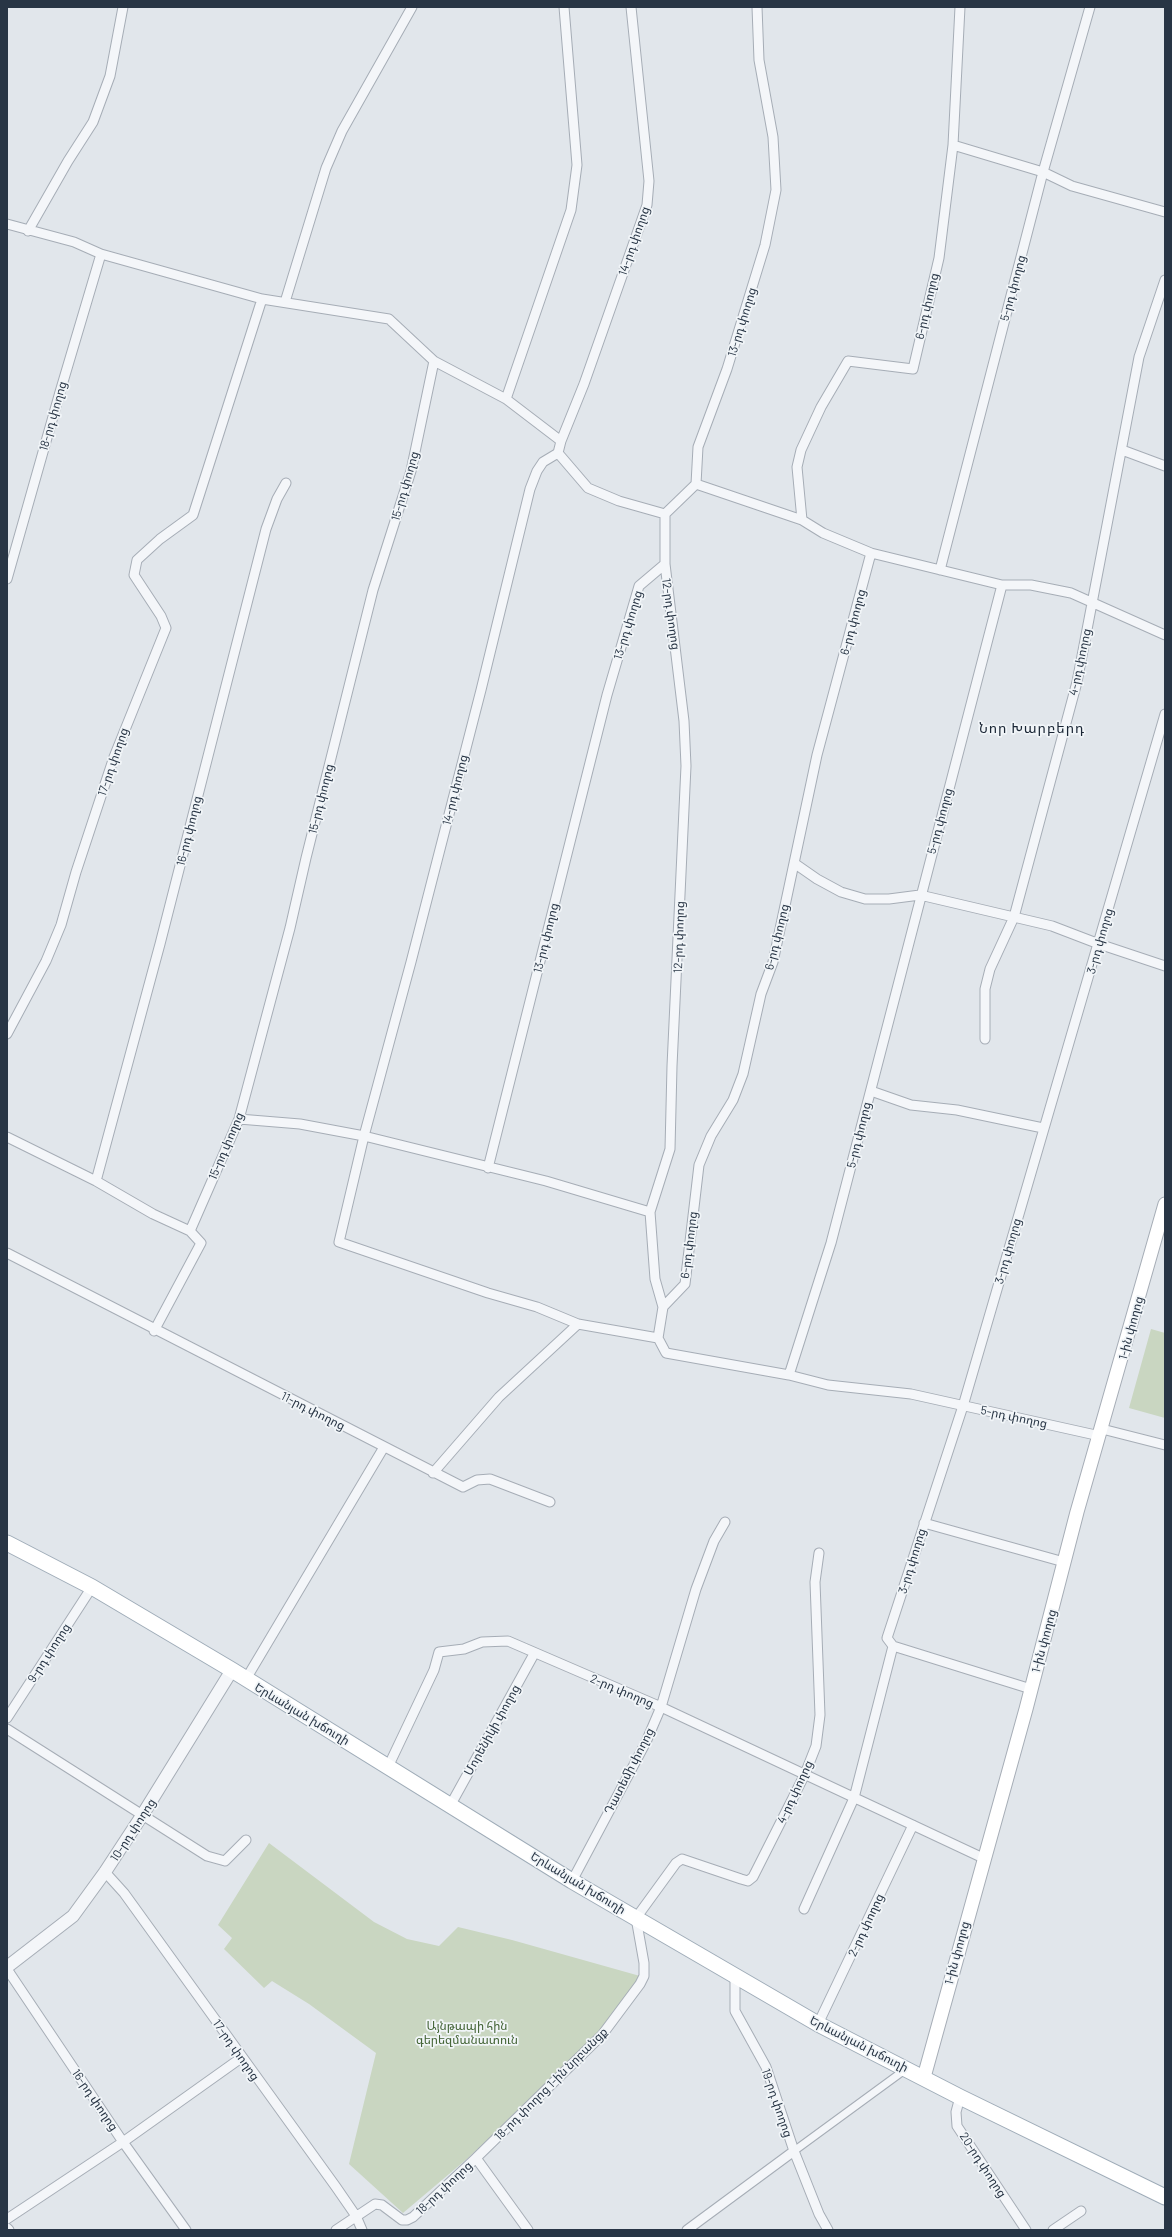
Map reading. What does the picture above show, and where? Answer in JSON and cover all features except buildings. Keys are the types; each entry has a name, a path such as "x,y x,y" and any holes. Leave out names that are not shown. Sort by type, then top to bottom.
{"main road":[{"name":"1-ին փողոց","path":"924,2077 1031,1688 1064,1562 1165,1204"},
{"name":"Երևանյան խճուղի","path":"7,1542 92,1587 232,1670 572,1880 818,2024 924,2077 960,2097 1165,2196"}],"street":[{"path":"28,231 68,161 93,122 110,76 123,7"},
{"path":"285,302 328,162 342,131 412,7"},
{"path":"506,399 571,210 577,165 564,7"},
{"name":"14-րդ փողոց","path":"578,1324 537,1307 488,1293 339,1242 364,1136 417,939 530,489 537,471 543,462 558,453 561,441 584,384 647,205 649,182 631,7"},
{"name":"13-րդ փողոց","path":"696,484 698,447 727,369 765,245 776,190 773,137 759,60 757,7"},
{"name":"6-րդ փողոց","path":"802,520 797,467 800,450 821,407 848,361 913,369 938,258 953,145 960,7"},
{"name":"5-րդ փողոց","path":"940,570 1043,172 1090,7"},
{"path":"953,145 1043,172 1072,186 1165,212"},
{"path":"7,224 28,231 74,242 101,254 262,299 389,319 434,361 506,399 561,441"},
{"name":"18-րդ փողոց","path":"7,579 101,254"},
{"name":"4-րդ փողոց","path":"985,1039 985,989 990,969 1014,917 1076,682 1139,357 1165,280"},
{"name":"17-րդ փողոց","path":"7,1034 46,961 61,925 76,872 114,757 166,628 134,575 137,560 160,539 193,515 262,299"},
{"name":"15-րդ փողոց","path":"190,1231 239,1119 290,928 373,590 411,472 434,361"},
{"path":"1122,450 1165,466"},
{"path":"558,453 588,488 619,500 665,514"},
{"name":"16-րդ փողոց","path":"96,1181 160,944 266,529 277,499 286,483"},
{"path":"665,564 665,514 696,484 802,520 823,534 871,553 1002,585 1030,585 1071,593 1092,604 1165,635"},
{"name":"6-րդ փողոց","path":"662,1307 685,1284 699,1165 711,1136 734,1100 743,1074 761,994 773,962 817,755 871,553"},
{"name":"13-րդ փողոց","path":"488,1168 616,666 639,586 665,564"},
{"name":"12-րդ փողոց","path":"662,1307 655,1279 650,1212 670,1149 672,1066 686,766 684,721 665,564"},
{"name":"5-րդ փողոց","path":"1002,585 920,895 831,1243 789,1375 828,1385 912,1394 963,1406 1165,1445"},
{"name":"3-րդ փողոց","path":"893,1646 887,1638 963,1406 1165,714"},
{"path":"794,863 817,879 841,892 865,899 889,899 920,895 1052,926 1099,944 1165,966"},
{"path":"871,1091 911,1105 957,1110 1043,1128"},
{"path":"239,1119 300,1124 364,1136 488,1168 546,1181 650,1212"},
{"path":"7,1137 96,1181 153,1214 190,1231 201,1243 154,1331"},
{"name":"11-րդ փողոց","path":"7,1253 154,1331 463,1487 477,1480 490,1479 550,1502"},
{"path":"662,1307 658,1338 666,1353 789,1375"},
{"path":"433,1473 499,1397 578,1324 658,1338"},
{"path":"246,1679 384,1447"},
{"name":"Դատեմի փողոց","path":"572,1880 646,1742 661,1707 696,1589 714,1541 725,1522"},
{"path":"924,1523 1064,1562"},
{"name":"4-րդ փողոց","path":"636,1918 654,1891 676,1864 682,1859 748,1881 753,1877 806,1774 816,1746 820,1715 815,1582 819,1553"},
{"name":"9-րդ փողոց","path":"7,1718 92,1587"},
{"name":"2-րդ փողոց","path":"388,1766 434,1670 438,1652 464,1649 482,1642 508,1641 534,1654 661,1707 983,1858"},
{"path":"804,1909 854,1798 893,1646 1031,1688"},
{"name":"Մորենիկի փողոց","path":"450,1806 534,1654"},
{"name":"10-րդ փողոց","path":"7,1968 73,1916 105,1872 143,1814 232,1670"},
{"path":"7,1730 143,1814 207,1856 225,1861 246,1840"},
{"name":"2-րդ փողոց","path":"818,2024 913,1825"},
{"name":"17-րդ փողոց","path":"105,1872 124,1893 241,2058 356,2216 362,2230"},
{"name":"18-րդ փողոց 1-ին նրբանցք","path":"476,2158 602,2035 640,1984 644,1976 644,1963 636,1918"},
{"name":"16-րդ փողոց","path":"7,1968 123,2142 186,2230"},
{"name":"19-րդ փողոց","path":"735,1976 735,2012 766,2067 794,2151 819,2214 828,2230"},
{"path":"7,2219 123,2142 241,2058"},
{"path":"687,2230 906,2069"},
{"name":"20-րդ փողոց","path":"960,2097 956,2112 957,2126 1026,2230"},
{"name":"18-րդ փողոց","path":"356,2216 374,2204 382,2205 402,2220 407,2220 413,2217 476,2158 528,2230"},
{"path":"1053,2230 1081,2211"},
{"path":"336,2230 356,2216"}],"green space":[{"path":"1151,1329 1165,1333 1165,1418 1129,1408"},
{"name":"Այնթապի հին գերեզմանատուն","path":"269,1843 374,1922 407,1939 439,1946 458,1927 512,1940 640,1976 597,2037 468,2158 403,2213 349,2164 376,2053 309,2004 272,1981 264,1988 224,1949 232,1938 218,1925"}],"district":[{"name":"Նոր Խարբերդ","path":"1032,728"}]}
